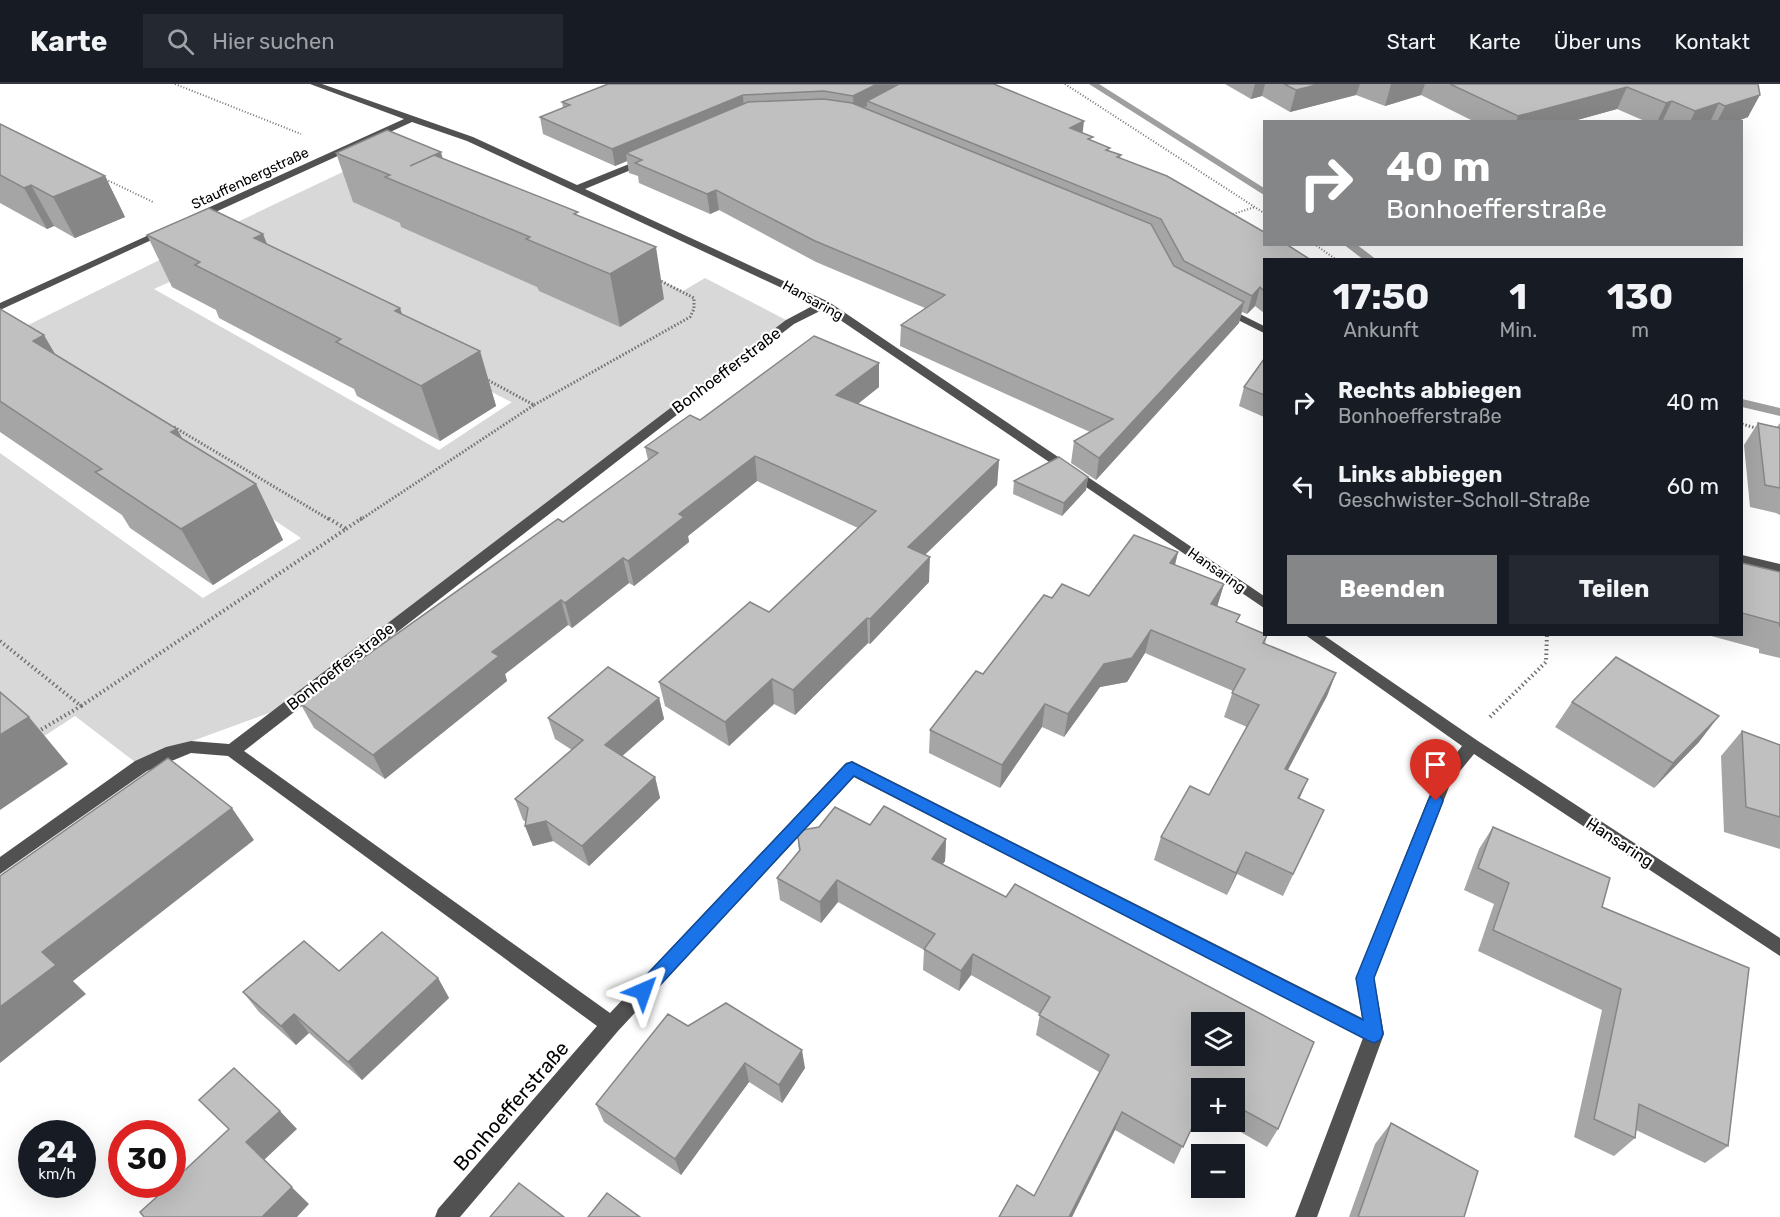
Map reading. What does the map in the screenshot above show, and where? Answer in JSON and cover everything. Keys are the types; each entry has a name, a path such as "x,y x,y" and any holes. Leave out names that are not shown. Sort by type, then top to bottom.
{"street":[{"name":"Hansaring","path":"314,84 470,139 825,304 1263,602"},
{"name":"Stauffenbergstraße","path":"185,222 413,118"},
{"path":"577,189 661,153"},
{"path":"0,308 174,228"},
{"name":"Bonhoefferstraße","path":"232,751 780,329 825,304"},
{"path":"1215,304 1263,329"},
{"path":"1743,560 1780,569"},
{"name":"Hansaring","path":"1314,636 1472,745 1780,948"},
{"path":"1306,1217 1374,1034 1365,978 1444,779 1472,745"},
{"path":"0,867 141,766 172,752 191,747 232,751 611,1025"},
{"name":"Bonhoefferstraße","path":"446,1217 611,1025 852,768 1374,1034"}],"path":[{"path":"175,84 310,138"},
{"path":"1065,84 1263,212"},
{"path":"95,175 159,205"},
{"path":"1225,217 1255,207"},
{"path":"1317,246 1334,258"},
{"path":"30,736 81,706 534,405 690,317 694,309 694,298 651,276"},
{"path":"482,377 534,405"},
{"path":"165,422 346,529"},
{"path":"1743,424 1761,429"},
{"path":"1472,745 1494,711 1546,662 1547,636"},
{"path":"0,642 81,706"}],"shaded area":[{"path":"387,151 683,291 705,278 790,322 288,706 135,762 75,716 0,765 0,453 203,598 301,538 22,351 0,339 212,234","holes":["229,255 511,402 439,450 154,289"]}],"building":[{"path":"608,84 877,84 853,96 824,91 743,95 612,149 540,117 570,105 562,102"},
{"path":"899,84 994,84 1084,121 1070,128 1093,137 1088,139 1110,148 1106,150 1121,155 1117,157 1167,176 1263,231 1263,246 1289,246 1308,258 1263,258 1263,290 1260,287 1252,296 1184,261 1161,219 867,101"},
{"path":"1284,84 1320,84 1296,90"},
{"path":"1450,84 1758,84 1760,95 1725,106 1719,103 1695,111 1672,101 1666,103 1627,87 1518,116"},
{"path":"824,99 852,103 1151,224 1174,266 1244,302 1099,458 1074,441 1113,419 901,325 945,295 815,241 716,190 707,194 635,163 642,160 626,153 748,102"},
{"path":"0,124 105,176 53,197 31,185 24,188 0,175"},
{"path":"387,130 441,152 434,155 578,212 574,214 656,247 610,274 526,239 530,237 385,177 390,175 336,153"},
{"path":"209,208 263,234 254,238 400,308 395,311 480,351 421,386 336,342 341,339 195,265 200,262 147,235"},
{"path":"0,309 44,335 33,341 177,429 171,432 256,484 181,529 95,472 102,469 0,401"},
{"path":"814,336 879,363 836,395 999,460 908,547 930,557 870,619 867,618 793,690 772,679 725,722 659,682 750,602 769,612 876,511 755,456 679,514 684,517 628,561 623,558 565,603 561,600 492,652 499,656 373,755 300,703 558,519 563,522 658,453 645,447 690,415 700,420"},
{"path":"1263,360 1263,395 1244,387"},
{"path":"1758,423 1780,428 1780,488 1765,485"},
{"path":"1059,457 1088,477 1064,503 1014,481"},
{"path":"1134,535 1178,552 1170,563 1224,584 1211,604 1240,615 1236,622 1266,636 1263,643 1336,673 1285,769 1308,779 1298,798 1324,810 1293,874 1246,852 1236,873 1161,837 1190,786 1209,795 1259,705 1232,693 1245,669 1151,630 1132,658 1104,664 1068,714 1045,704 1002,765 930,730 976,671 983,674 1044,595 1052,598 1062,584 1089,596"},
{"path":"1743,563 1780,572 1780,627 1779,623 1743,613"},
{"path":"1616,657 1719,716 1673,763 1572,702"},
{"path":"608,667 659,698 605,745 655,777 582,846 546,821 525,826 528,808 515,799 583,740 548,718"},
{"path":"0,692 29,717 0,735"},
{"path":"1742,731 1780,745 1780,817 1746,807"},
{"path":"168,758 232,808 42,952 56,965 0,1007 0,876"},
{"path":"884,806 946,839 932,859 1006,897 1015,884 1314,1042 1278,1129 1245,1111 1245,1078 1191,1078 1191,1130 1183,1147 1122,1112 1069,1217 999,1217 1017,1185 1034,1196 1109,1055 1039,1015 1050,997 973,954 961,971 924,949 935,934 837,880 820,902 777,878 800,850 797,831 819,827 835,807 870,825"},
{"path":"1493,827 1610,878 1602,907 1749,968 1728,1146 1639,1104 1635,1138 1594,1119 1621,989 1493,930 1509,883 1478,868"},
{"path":"382,932 438,978 348,1062 294,1014 281,1026 243,992 304,941 339,971"},
{"path":"726,1003 802,1050 779,1085 745,1063 675,1159 596,1104 668,1014 688,1026"},
{"path":"234,1068 280,1111 246,1142 292,1187 262,1217 144,1217 140,1212 156,1198 186,1198 186,1169 229,1129 199,1100"},
{"path":"1391,1123 1478,1171 1464,1217 1358,1217"},
{"path":"519,1183 564,1217 490,1217"},
{"path":"607,1193 640,1217 588,1217"}],"waterway":[{"path":"1093,84 1263,191"},
{"path":"1351,246 1369,258"},
{"path":"1743,403 1780,412"}],"route":[{"path":"643,991 852,768 1374,1034 1365,978 1436,801"}]}
